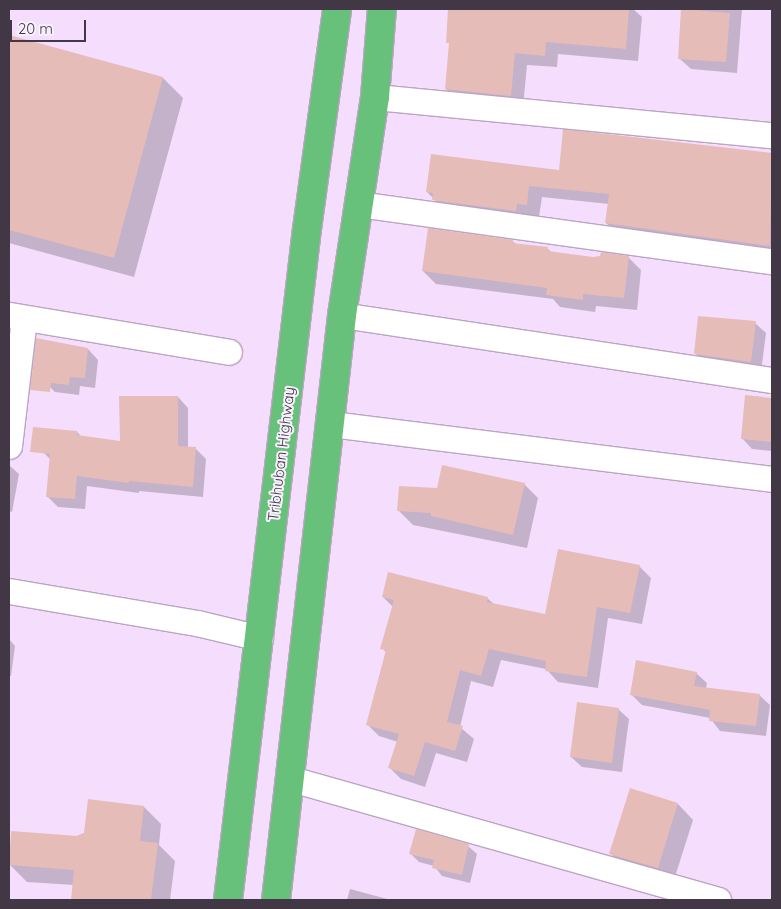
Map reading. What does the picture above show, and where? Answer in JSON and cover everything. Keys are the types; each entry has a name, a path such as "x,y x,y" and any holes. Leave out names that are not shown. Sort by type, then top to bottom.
{"highway":[{"name":"Tribhuban Highway","path":"228,900 307,229 337,9"},
{"path":"276,900 342,315 375,97 382,9"}],"street":[{"path":"375,97 772,135"},
{"path":"359,204 772,261"},
{"path":"342,315 772,380"},
{"path":"9,446 16,316 229,352"},
{"path":"331,424 772,479"},
{"path":"9,591 197,622 260,638"},
{"path":"291,779 718,900"}],"building":[{"path":"448,9 629,9 626,49 546,42 545,56 515,53 511,96 445,89 449,43 446,43"},
{"path":"681,9 730,13 726,62 678,59"},
{"path":"9,35 163,77 114,258 9,230"},
{"path":"563,129 772,153 770,246 605,223 609,194 529,186 527,205 517,204 516,211 432,200 433,193 426,192 431,154 559,170"},
{"path":"428,228 513,240 512,243 548,247 548,251 593,257 600,256 601,252 629,256 624,298 583,294 583,300 546,295 547,288 422,271"},
{"path":"698,316 756,321 751,362 694,354"},
{"path":"36,338 88,348 85,378 70,377 69,385 51,383 50,392 30,390"},
{"path":"745,395 772,398 772,442 741,439"},
{"path":"119,396 178,396 178,446 196,447 193,487 129,481 129,483 77,476 75,499 46,497 50,454 30,452 33,427 77,431 77,435 120,441"},
{"path":"442,465 525,483 513,535 431,516 431,513 397,511 399,486 437,488"},
{"path":"558,549 640,565 630,613 597,607 587,677 545,671 546,661 489,649 481,676 460,670 447,722 463,726 455,751 425,742 414,776 388,768 399,734 366,725 386,650 380,649 394,600 382,597 388,572 488,597 487,602 545,614"},
{"path":"636,660 697,672 694,686 760,694 756,726 709,721 710,710 630,695"},
{"path":"577,702 619,708 612,763 570,757"},
{"path":"630,788 678,803 658,868 609,854"},
{"path":"88,799 144,806 140,841 158,843 151,900 71,900 74,870 9,865 11,831 78,836 84,833"},
{"path":"416,829 469,844 462,875 432,868 434,860 409,854"}]}
